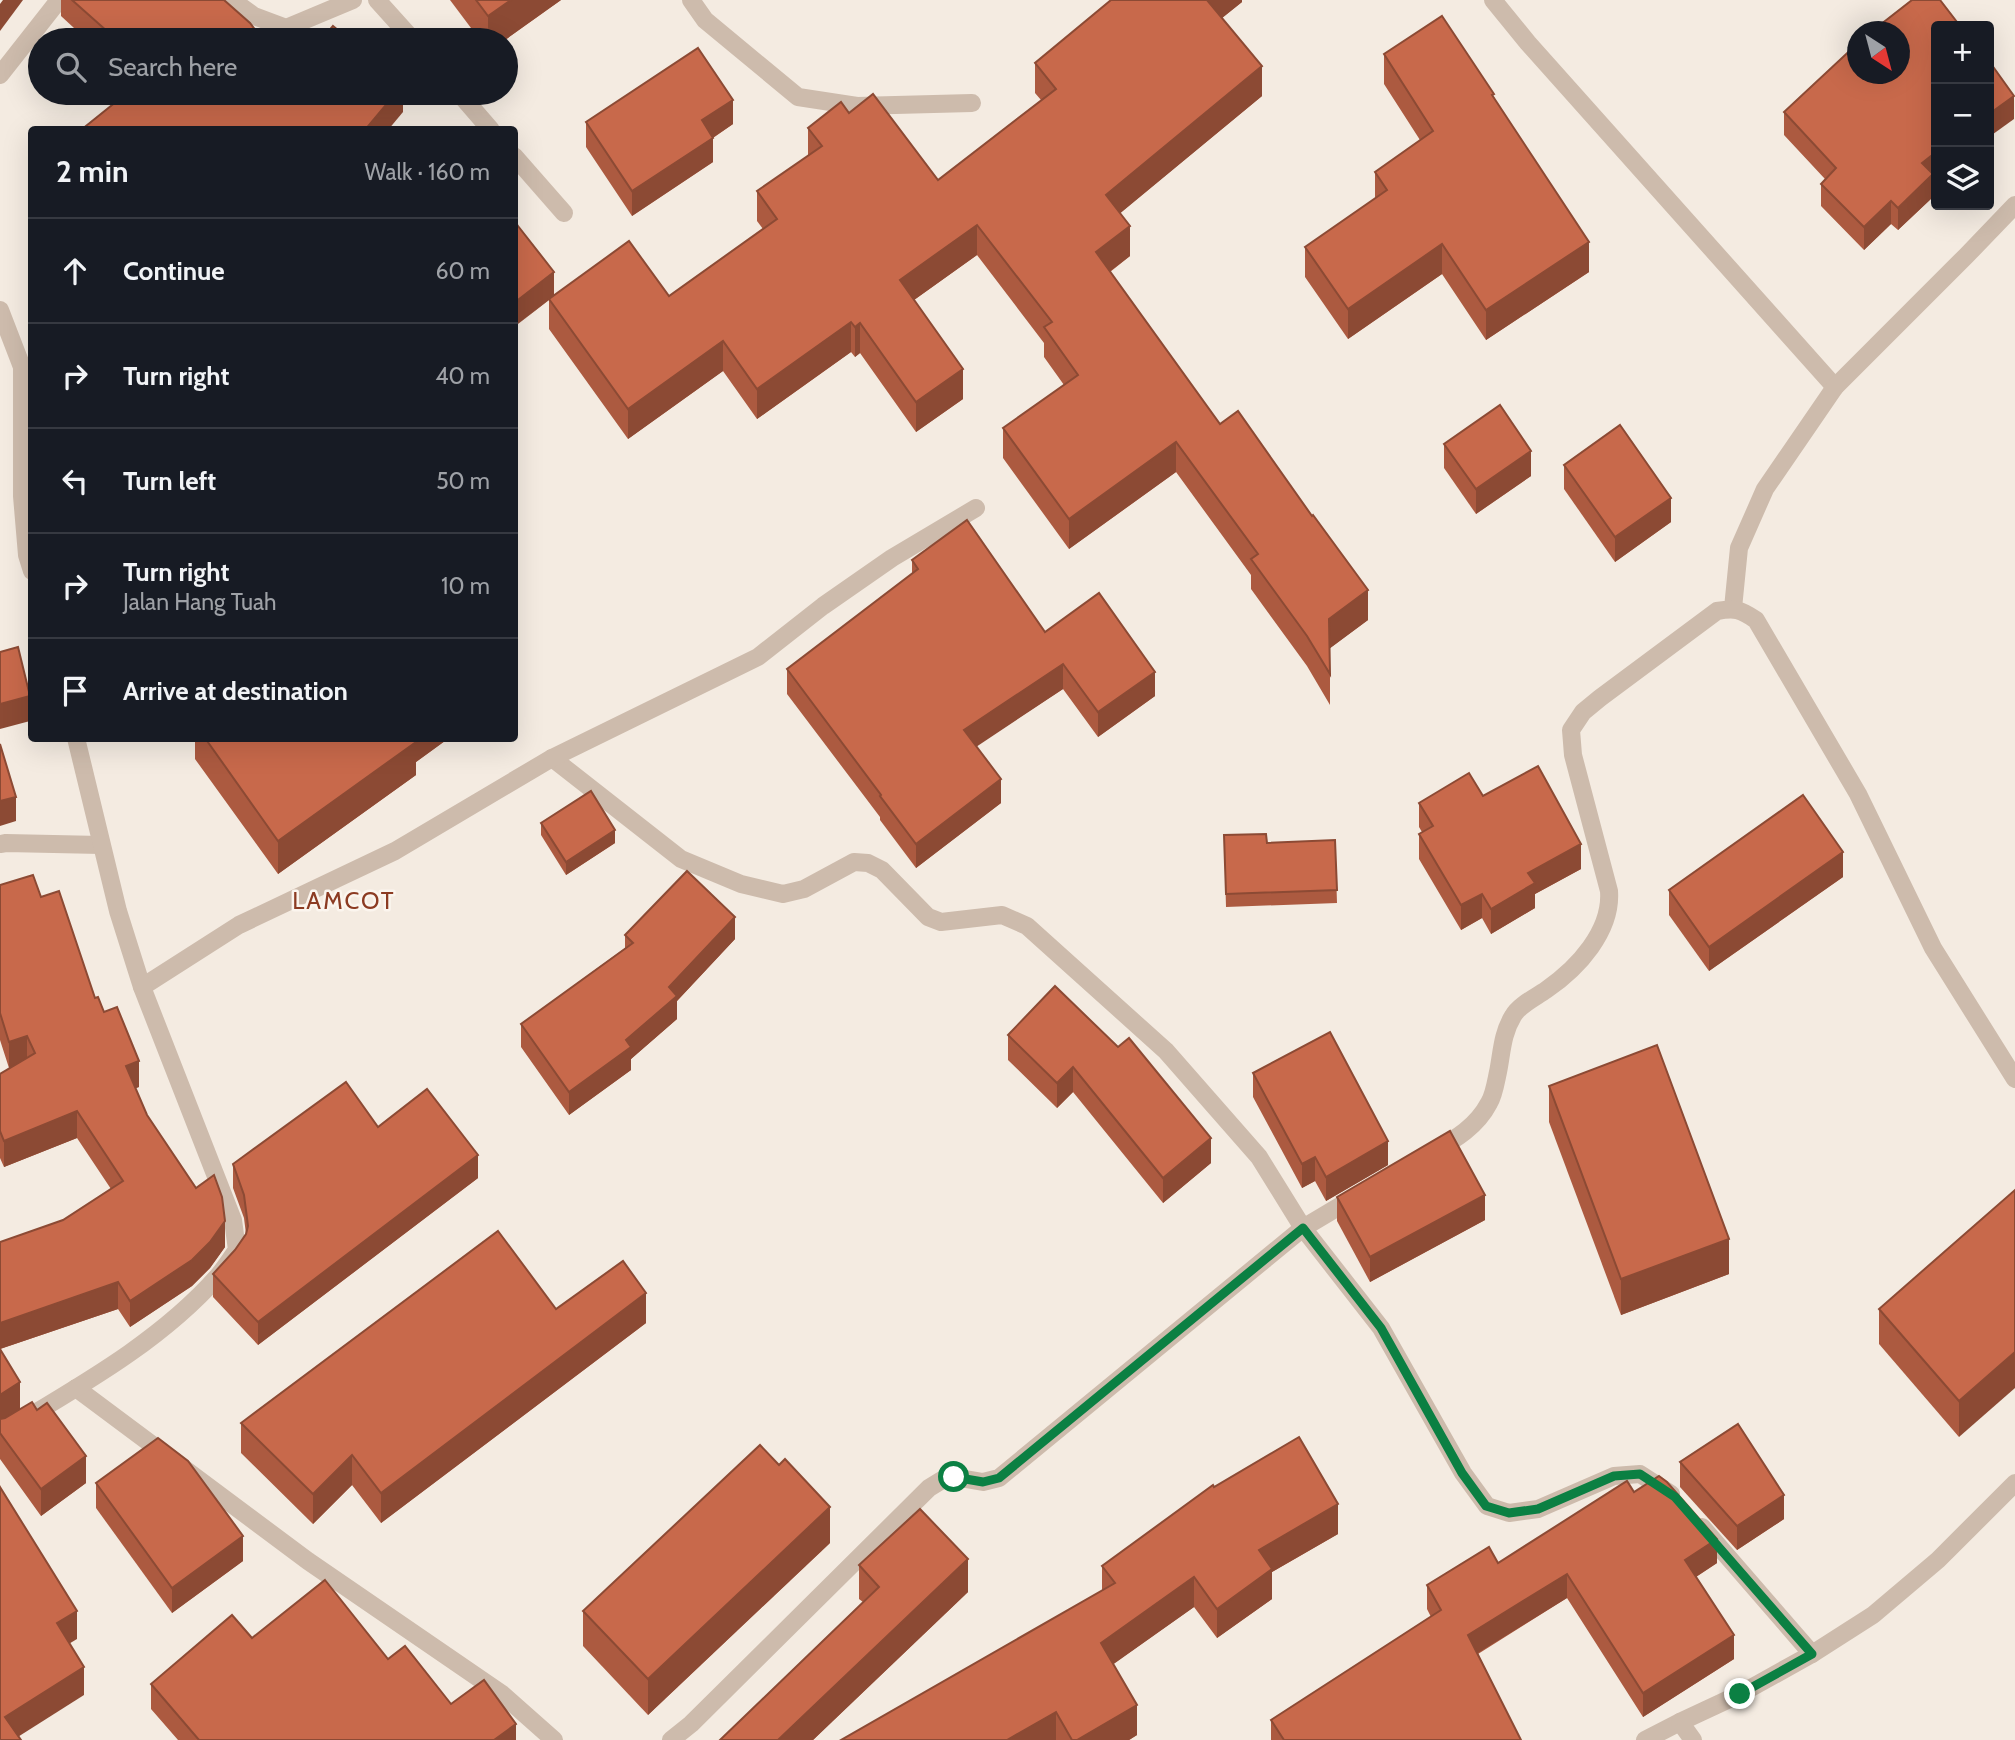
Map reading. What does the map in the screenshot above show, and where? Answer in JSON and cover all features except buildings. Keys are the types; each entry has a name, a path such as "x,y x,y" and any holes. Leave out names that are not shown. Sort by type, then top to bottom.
{"street":[{"path":"37,28 59,0"},
{"path":"232,0 254,16 286,28 353,0"},
{"path":"377,0 402,28"},
{"path":"691,0 705,20 798,97 857,106 972,103"},
{"path":"1493,0 1528,43 1835,387"},
{"path":"0,75 28,39"},
{"path":"469,105 488,126"},
{"path":"518,161 564,213"},
{"path":"1733,608 1740,548 1765,489 1835,387 2015,205"},
{"path":"0,310 22,367 22,496 28,558"},
{"path":"142,987 239,925 394,851 552,758 758,657 823,606 892,558 975,508"},
{"path":"1418,1161 1464,1134 1490,1102 1498,1072 1502,1040 1514,1013 1557,983 1585,955 1607,920 1609,891 1573,755 1571,730 1583,712 1611,690 1717,611 1733,608 1756,620 1857,794 1933,948 2015,1079"},
{"path":"0,1434 76,1388 161,1331 219,1276 237,1250 233,1220 142,987 118,911 77,742"},
{"path":"552,758 681,859 741,884 783,894 804,889 854,862 868,863 882,870 928,917 941,922 1002,915 1027,926 1166,1051 1259,1157 1303,1228 1381,1328 1462,1473 1486,1506 1509,1513 1538,1509 1614,1476 1640,1474 1675,1497 1812,1654"},
{"path":"0,844 101,845"},
{"path":"671,1740 691,1724 929,1488 954,1477 983,1482 999,1478 1303,1228 1372,1187"},
{"path":"76,1388 308,1561 502,1694 554,1740"},
{"path":"1645,1740 1740,1694 1812,1654 1874,1615 1938,1560 2015,1483"},
{"path":"1680,1722 1693,1740"}],"district":[{"name":"LAMCOT","path":"344,901"}],"route":[{"path":"954,1477 983,1482 999,1478 1303,1228 1381,1328 1462,1473 1486,1506 1509,1513 1538,1509 1614,1476 1640,1474 1675,1497 1812,1654 1740,1694"}]}
